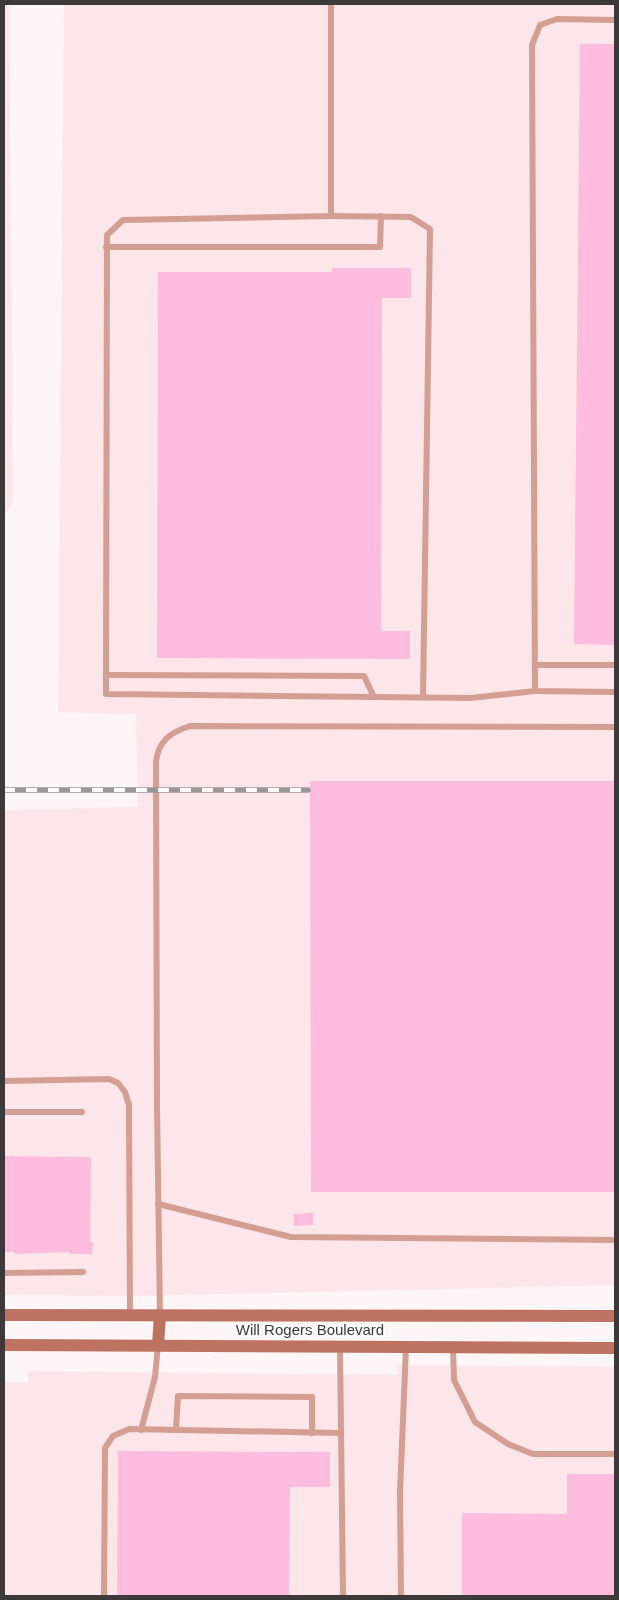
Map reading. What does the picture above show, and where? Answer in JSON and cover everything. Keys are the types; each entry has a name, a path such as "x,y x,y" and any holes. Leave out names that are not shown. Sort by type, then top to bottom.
{"main road":[{"name":"Will Rogers Boulevard","path":"4,1315 615,1316"},
{"path":"158,1345 160,1315"},
{"name":"Will Rogers Boulevard","path":"4,1345 615,1348"}],"lane":[{"path":"331,4 331,216"},
{"path":"535,691 532,45 540,24 558,19 615,20"},
{"path":"106,247 380,247 381,216"},
{"path":"423,697 430,229 411,216 123,220 107,235 106,247 106,694 470,698 535,691 615,692"},
{"path":"535,664 615,665"},
{"path":"106,674 364,676 374,697"},
{"path":"160,1315 156,762 157,753 168,735 190,726 615,727"},
{"path":"4,1081 109,1079 118,1083 125,1092 130,1124 130,1315"},
{"path":"4,1112 82,1112"},
{"path":"158,1204 291,1237 615,1240"},
{"path":"4,1273 83,1272"},
{"path":"142,1430 156,1377 158,1345"},
{"path":"340,1346 343,1596"},
{"path":"401,1596 400,1492 406,1347"},
{"path":"453,1347 454,1380 475,1422 508,1444 533,1454 615,1454"},
{"path":"176,1430 178,1396 312,1397 312,1432"},
{"path":"104,1596 105,1448 112,1436 129,1429 340,1433"}],"shaded area":[{"path":"4,4 9,4 13,501 4,515"},
{"path":"64,4 615,4 615,1285 135,1296 4,1295 4,810 138,807 136,714 58,712"},
{"path":"397,1365 615,1367 615,1596 4,1596 4,1382 28,1383 28,1371 397,1375"}],"building":[{"path":"580,44 615,44 615,645 574,644"},
{"path":"332,268 411,268 411,298 382,298 381,631 410,631 410,659 157,658 158,272 332,272"},
{"path":"310,781 615,781 615,1192 311,1192"},
{"path":"4,1156 91,1157 90,1242 93,1242 92,1254 70,1254 70,1252 14,1254 14,1252 4,1252"},
{"path":"313,1213 313,1225 294,1226 294,1214"},
{"path":"118,1451 330,1452 330,1487 290,1487 289,1596 117,1596"},
{"path":"567,1474 615,1474 615,1596 462,1596 462,1513 567,1514"}],"railway":[{"path":"4,790 308,790"}]}
